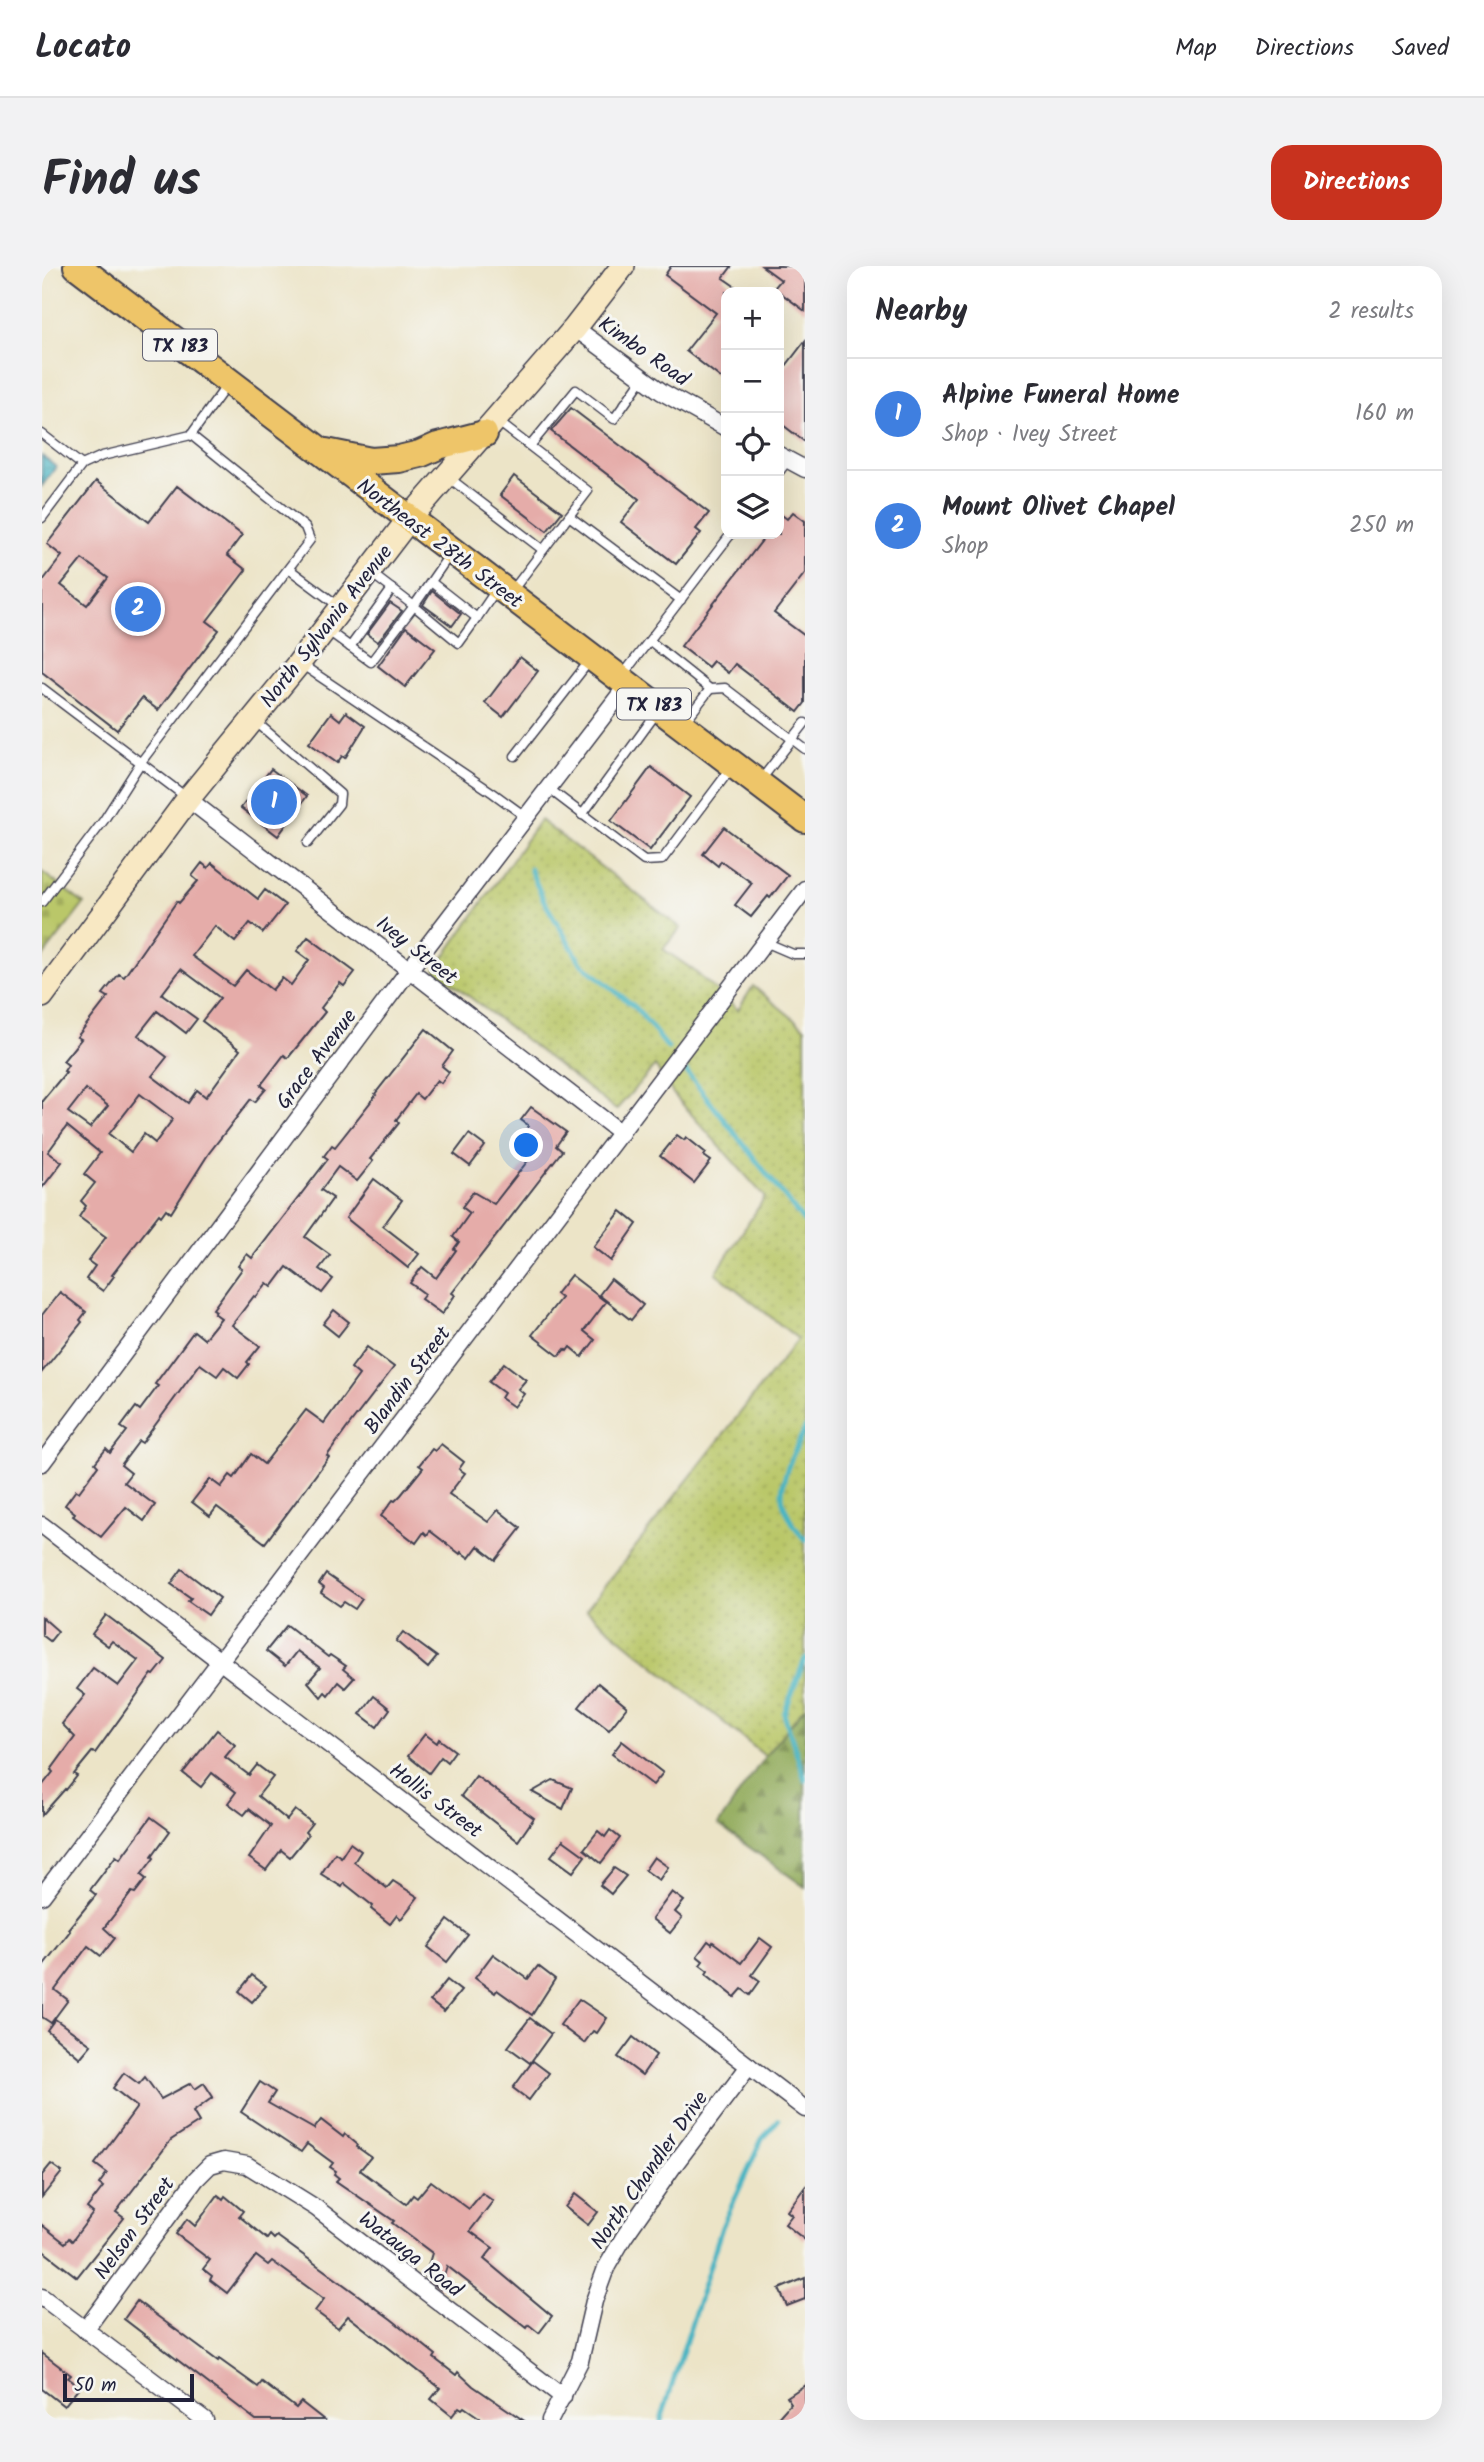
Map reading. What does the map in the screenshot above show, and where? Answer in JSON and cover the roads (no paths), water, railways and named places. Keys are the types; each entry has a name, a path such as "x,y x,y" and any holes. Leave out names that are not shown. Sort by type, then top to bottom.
{"main road":[{"name":"Northeast 28th Street","path":"77,266 805,819"},
{"name":"North Sylvania Avenue","path":"42,996 188,799 299,663 409,519 575,328 623,266"},
{"path":"317,450 371,461 399,459 420,454 490,427"}],"street":[{"name":"Kimbo Road","path":"575,328 662,392 721,425"},
{"path":"784,463 805,469"},
{"name":"Grace Avenue","path":"42,1463 408,970 548,789 624,681"},
{"name":"Ivey Street","path":"188,799 621,1133"},
{"name":"Blandin Street","path":"42,1896 765,942 802,900"},
{"name":"Hollis Street","path":"42,1525 805,2109"},
{"name":"North Chandler Drive","path":"550,2420 580,2361 594,2301 606,2268 624,2236 672,2168 749,2066"},
{"name":"Watauga Road","path":"224,2161 247,2165 316,2208 563,2398"},
{"name":"Nelson Street","path":"85,2330 196,2179 210,2165 224,2161"},
{"path":"42,2297 205,2420"}],"lane":[{"path":"530,446 576,390 614,419 643,378"},
{"path":"42,517 82,465 102,456 191,435 228,382"},
{"path":"369,571 459,643 477,618 543,550 588,491 530,446 490,427"},
{"path":"42,435 82,465"},
{"path":"42,902 104,820 141,762 310,540 305,527 191,435"},
{"path":"447,476 543,550"},
{"path":"569,516 681,600"},
{"path":"624,681 650,640 727,539"},
{"path":"325,628 371,662 452,552"},
{"path":"289,569 341,608"},
{"path":"431,582 477,618"},
{"path":"350,647 392,589"},
{"path":"650,640 710,689 724,688 805,749"},
{"path":"515,756 592,657"},
{"path":"299,663 526,817"},
{"path":"42,688 188,799"},
{"path":"682,726 710,689"},
{"path":"582,815 660,709"},
{"path":"253,719 340,794 339,804 308,843"},
{"path":"758,783 805,723"},
{"path":"548,789 644,861 662,860 734,765"},
{"path":"765,942 793,954 805,954"}],"water":[{"path":"42,456 56,467 42,486"}],"waterway":[{"path":"530,869 544,901 581,963 636,1008 668,1048"},
{"path":"686,1071 805,1223"},
{"path":"805,1428 787,1470 782,1496 787,1513 805,1540"},
{"path":"805,1659 784,1714 805,1780"},
{"path":"661,2420 722,2227 762,2139 778,2120"}],"place":[{"name":"Mount Olivet Chapel","path":"138,609"},
{"name":"Alpine Funeral Home","path":"274,802"}]}
